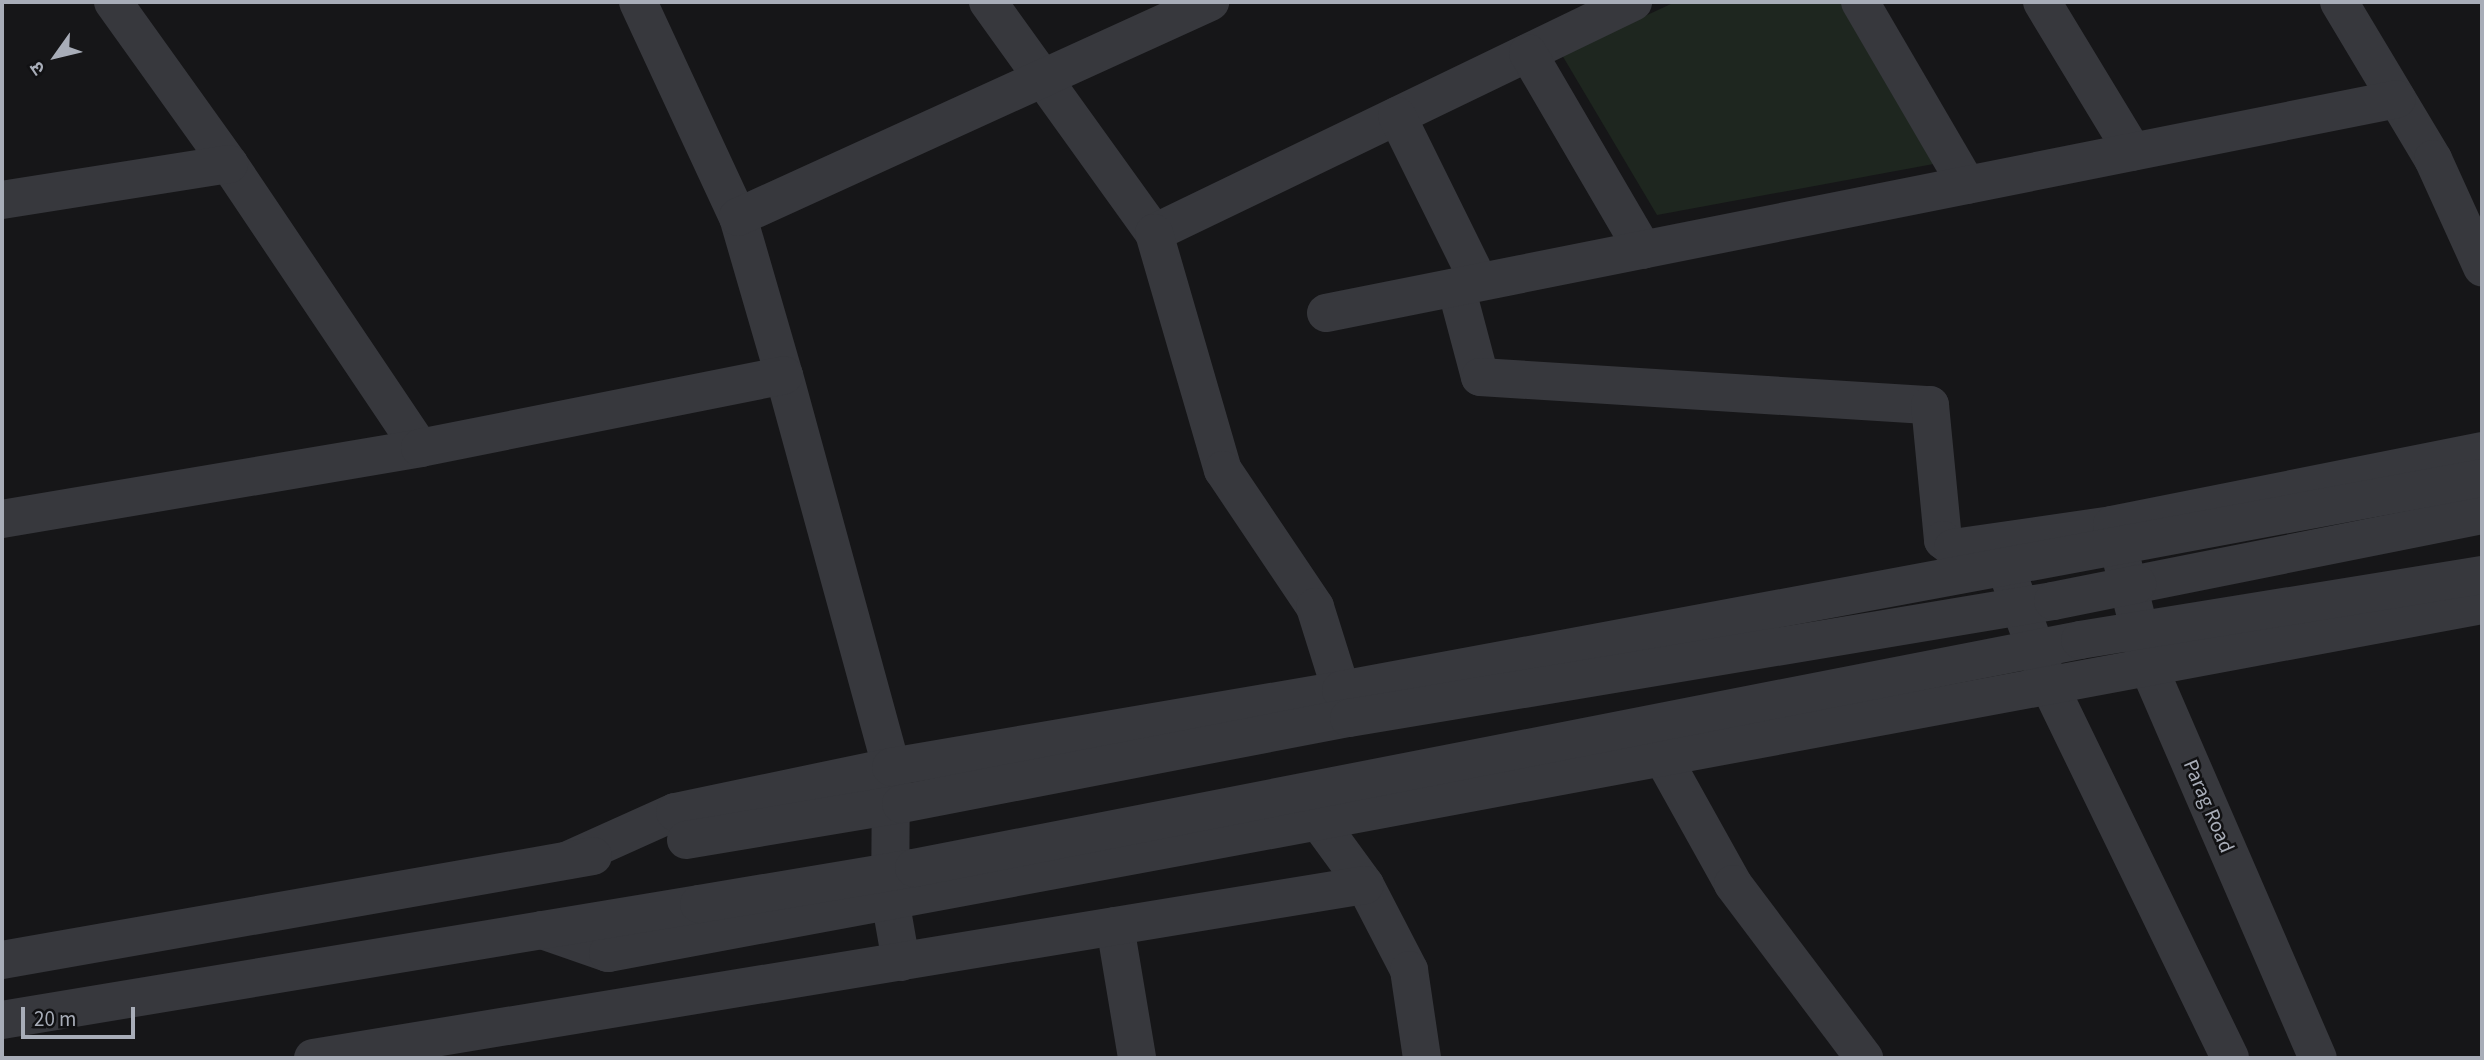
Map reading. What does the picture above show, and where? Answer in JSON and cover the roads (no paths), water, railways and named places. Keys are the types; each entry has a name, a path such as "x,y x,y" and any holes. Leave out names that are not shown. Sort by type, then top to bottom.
{"street":[{"path":"113,2 229,164 420,448"},
{"path":"638,2 738,217 784,375 891,767 890,899 901,962"},
{"path":"988,2 1154,233 1223,470 1315,607 1341,690"},
{"path":"738,217 1210,2"},
{"path":"1154,233 1633,2"},
{"path":"1860,2 1968,185"},
{"path":"2042,2 2133,152"},
{"path":"2339,2 2432,159 2482,267"},
{"path":"1528,52 1643,250"},
{"path":"1326,313 2397,99"},
{"path":"1397,116 1467,284 1480,377 1930,405 1942,540 1953,548 2112,525 2482,451"},
{"path":"2,200 229,164"},
{"path":"2,519 420,448 784,375"},
{"path":"568,860 675,812 891,767 1341,690 2118,548 2482,478"},
{"path":"2,960 901,804 1349,718 2053,601 2482,515"},
{"name":"Parag Road","path":"2118,548 2149,668 2318,1058"},
{"path":"2006,568 2050,687 2230,1058"},
{"path":"2,1020 914,868 2080,640 2482,575"},
{"path":"542,930 608,953 2482,605"},
{"path":"1663,758 1732,884 1864,1058"},
{"path":"1319,822 1365,886 1409,970 1422,1058"},
{"path":"313,1058 1365,886"},
{"path":"1115,926 1137,1058"}]}
